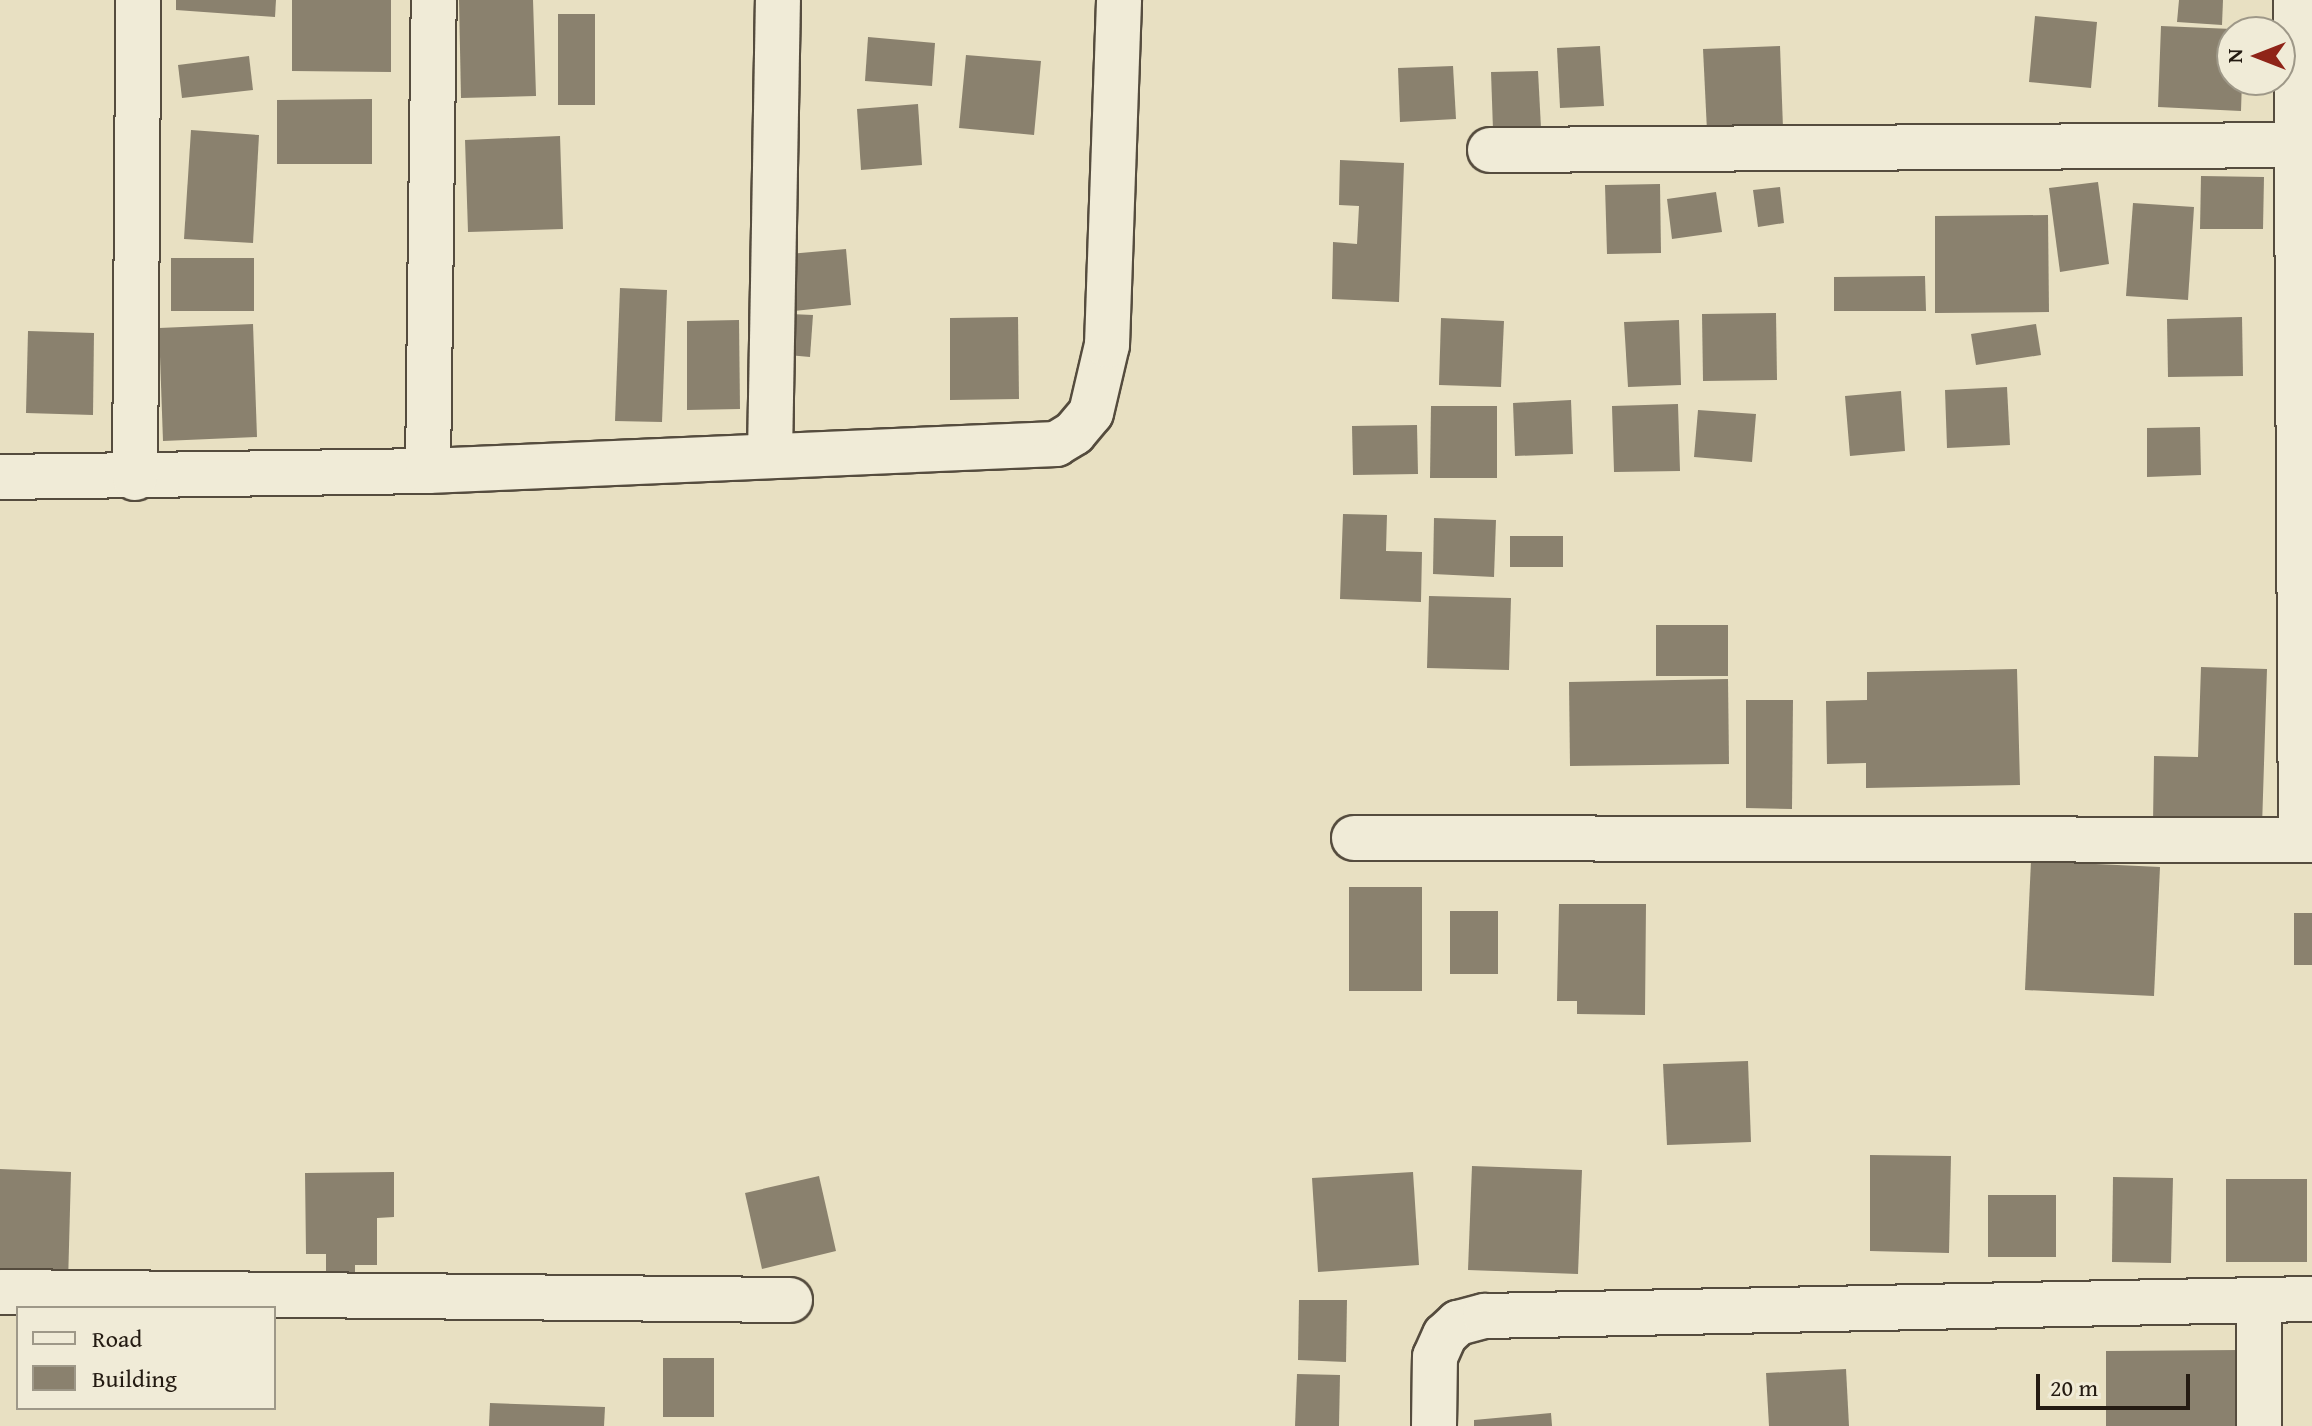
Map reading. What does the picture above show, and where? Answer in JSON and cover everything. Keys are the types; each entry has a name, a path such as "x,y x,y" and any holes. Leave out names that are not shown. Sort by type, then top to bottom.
{"street":[{"path":"135,478 138,0"},
{"path":"428,471 434,0"},
{"path":"770,455 778,0"},
{"path":"0,477 135,478 428,471 1056,444 1074,433 1091,413 1107,345 1119,0"},
{"path":"1354,838 2307,840 2305,145 2296,0"},
{"path":"1490,150 2305,145"},
{"path":"0,1292 790,1300"},
{"path":"1434,1426 1435,1357 1445,1335 1458,1323 1485,1316 2312,1299"},
{"path":"2259,1300 2259,1426"}],"building":[{"path":"176,0 276,0 275,17 176,10"},
{"path":"292,0 391,0 391,72 292,71"},
{"path":"459,0 533,0 536,96 461,98"},
{"path":"2179,0 2223,0 2222,16 2216,16 2216,25 2177,22"},
{"path":"558,14 595,14 595,105 558,105"},
{"path":"2035,16 2097,22 2091,88 2029,82"},
{"path":"2161,26 2216,28 2216,96 2241,96 2241,111 2158,107"},
{"path":"868,37 935,43 932,86 865,81"},
{"path":"1600,46 1604,106 1560,108 1557,48"},
{"path":"1780,46 1783,128 1707,131 1703,49"},
{"path":"966,55 1041,61 1034,135 959,128"},
{"path":"249,56 253,90 182,98 178,65"},
{"path":"1453,66 1456,119 1400,122 1398,68"},
{"path":"1538,71 1541,128 1493,130 1491,72"},
{"path":"372,99 372,164 277,164 277,100"},
{"path":"918,104 922,165 861,170 857,109"},
{"path":"191,130 259,135 253,243 184,239"},
{"path":"560,136 563,229 468,232 465,140"},
{"path":"1340,160 1404,163 1399,302 1332,299 1333,242 1357,244 1359,206 1339,205"},
{"path":"2201,176 2264,177 2263,229 2200,229"},
{"path":"2098,182 2109,264 2060,272 2049,188"},
{"path":"1660,184 1661,253 1607,254 1605,185"},
{"path":"1780,187 1784,223 1758,227 1753,190"},
{"path":"1716,192 1722,232 1672,239 1667,199"},
{"path":"2133,203 2194,207 2188,300 2126,296"},
{"path":"2048,215 2049,312 1935,313 1935,216"},
{"path":"846,249 851,305 794,311 789,254"},
{"path":"171,258 254,258 254,311 171,311"},
{"path":"1925,276 1926,311 1834,311 1834,277"},
{"path":"620,288 667,290 662,422 615,421"},
{"path":"1776,313 1777,380 1703,381 1702,314"},
{"path":"790,314 813,315 810,357 788,355"},
{"path":"1018,317 1019,399 950,400 950,318"},
{"path":"2242,317 2243,376 2168,377 2167,319"},
{"path":"1441,318 1504,321 1501,387 1439,385"},
{"path":"739,320 740,409 687,410 687,321"},
{"path":"1679,320 1681,385 1628,387 1624,322"},
{"path":"253,324 257,437 163,441 159,328"},
{"path":"2036,324 2041,355 1976,365 1971,334"},
{"path":"28,331 94,333 93,415 26,413"},
{"path":"2007,387 2010,445 1947,448 1945,390"},
{"path":"1901,391 1905,451 1850,456 1845,396"},
{"path":"1571,400 1573,454 1515,456 1513,403"},
{"path":"1678,404 1680,471 1614,472 1612,406"},
{"path":"1431,406 1497,406 1497,478 1430,478"},
{"path":"1698,410 1756,414 1752,462 1694,457"},
{"path":"1417,425 1418,474 1353,475 1352,426"},
{"path":"2200,427 2201,475 2147,477 2147,428"},
{"path":"1343,514 1387,515 1386,551 1422,552 1421,602 1340,599"},
{"path":"1434,518 1496,520 1494,577 1433,574"},
{"path":"1510,536 1563,536 1563,567 1510,567"},
{"path":"1429,596 1511,598 1509,670 1427,668"},
{"path":"1656,625 1728,625 1728,676 1656,676"},
{"path":"2201,667 2267,669 2262,827 2153,823 2154,756 2198,757"},
{"path":"2017,669 2020,785 1866,788 1866,763 1827,764 1826,701 1867,700 1867,672"},
{"path":"1728,679 1729,764 1570,766 1569,682"},
{"path":"1746,700 1793,700 1792,809 1746,808"},
{"path":"2031,861 2160,867 2154,996 2025,990"},
{"path":"1349,887 1422,887 1422,991 1349,991"},
{"path":"1559,904 1646,904 1645,1015 1577,1014 1577,1001 1557,1001"},
{"path":"1450,911 1498,911 1498,974 1450,974"},
{"path":"2294,913 2312,913 2312,965 2294,965"},
{"path":"1748,1061 1751,1142 1667,1145 1663,1064"},
{"path":"1870,1155 1951,1156 1949,1253 1870,1251"},
{"path":"1472,1166 1582,1170 1578,1274 1468,1270"},
{"path":"0,1169 71,1172 68,1284 0,1282"},
{"path":"394,1172 394,1217 377,1218 377,1265 355,1265 355,1282 326,1282 326,1254 306,1254 305,1173"},
{"path":"1413,1172 1419,1265 1318,1272 1312,1178"},
{"path":"819,1176 836,1251 762,1269 745,1193"},
{"path":"2113,1177 2173,1178 2171,1263 2112,1262"},
{"path":"2226,1179 2307,1179 2307,1262 2226,1262"},
{"path":"1988,1195 2056,1195 2056,1257 1988,1257"},
{"path":"1299,1300 1347,1300 1346,1362 1298,1360"},
{"path":"2240,1350 2241,1426 2106,1426 2106,1351"},
{"path":"663,1358 714,1358 714,1417 663,1417"},
{"path":"1846,1369 1849,1426 1769,1426 1766,1373"},
{"path":"1297,1374 1340,1375 1339,1426 1295,1426"},
{"path":"490,1403 605,1407 604,1426 489,1426"},
{"path":"1551,1413 1552,1426 1474,1426 1474,1420"}]}
